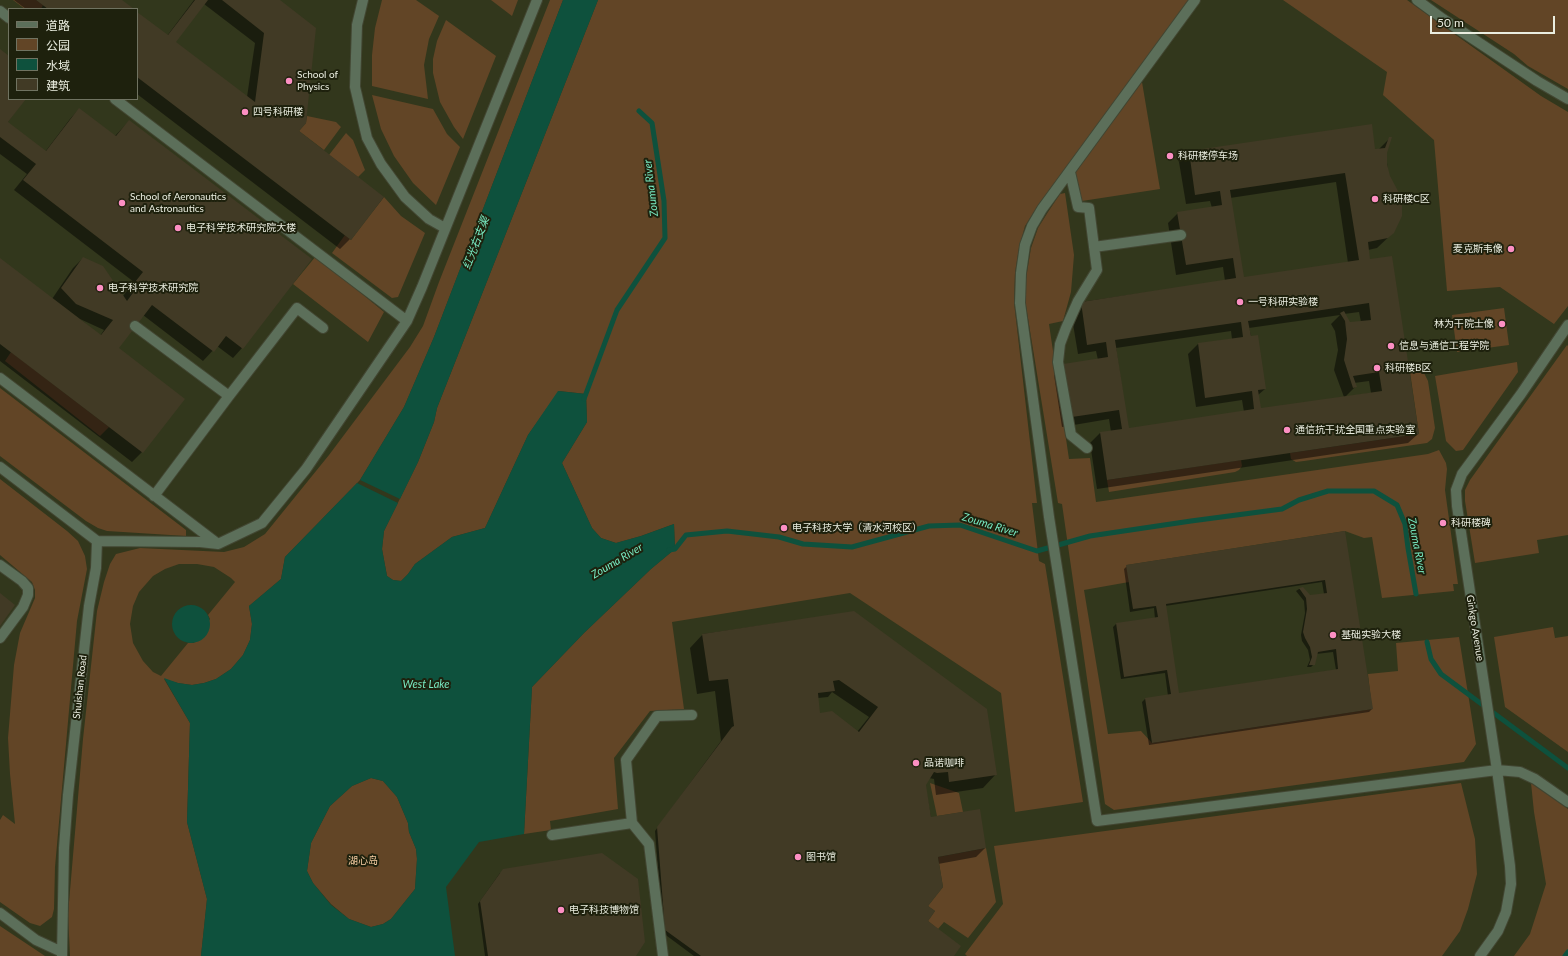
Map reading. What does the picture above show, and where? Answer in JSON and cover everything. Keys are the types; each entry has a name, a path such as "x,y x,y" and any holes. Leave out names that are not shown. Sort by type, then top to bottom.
{"street":[{"path":"363,0 357,25 355,87 367,138 381,164 405,197 429,219 445,228"},
{"path":"0,466 97,540 200,542 218,544 262,523 306,470 407,322 537,0"},
{"path":"1195,0 1042,209 1032,226 1025,245 1021,273 1020,304 1049,517 1097,822 1497,770 1520,772 1535,779 1568,802"},
{"path":"1417,0 1443,19 1512,63 1537,81 1568,99"},
{"path":"0,11 8,17"},
{"path":"116,100 407,322"},
{"path":"1070,172 1078,207 1089,208 1097,270 1078,301 1066,328 1060,344 1058,362 1071,435 1087,448"},
{"path":"1094,247 1181,235"},
{"path":"154,496 297,308 323,328"},
{"name":"Ginkgo Avenue","path":"1480,956 1498,931 1506,912 1511,884 1510,866 1497,770 1483,684 1457,506 1456,490 1462,474 1521,394 1568,325"},
{"path":"136,326 229,396"},
{"path":"0,378 218,544"},
{"name":"Shuishan Road","path":"62,954 64,848 68,795 89,606 96,568 97,540"},
{"path":"0,565 22,581 28,588 28,595 23,607 0,638"},
{"path":"663,956 649,844 632,823 626,760 657,716 692,715"},
{"path":"552,835 632,823"},
{"path":"0,913 36,940 62,954"}],"shaded area":[{"name":"电子科技大学（清水河校区）","path":"0,0 1568,0 1568,956 0,956"}],"green space":[{"path":"13,0 36,0 43,5 42,8 24,8"},
{"path":"382,0 416,0 439,16 429,39 424,65 428,99 372,86 372,55 375,28"},
{"path":"491,0 518,0 512,16"},
{"path":"550,0 563,0 434,337 404,407 360,480 285,557 281,579 249,606 252,624 250,640 243,655 231,669 216,679 192,685 164,679 190,723 187,822 207,899 201,956 70,956 68,914 83,739 97,611 110,564 116,554 140,548 224,552 244,547 265,534 329,455 410,347 423,326","holes":["179,564 197,564 214,567 235,582 208,615 210,619 194,643 188,643 161,676 153,672 143,661 133,643 130,624 133,606 139,592 153,576 165,569"]},
{"path":"598,0 1189,0 1037,207 1025,226 1019,248 1015,273 1014,302 1037,503 1032,503 1039,561 1045,564 1083,802 1015,812 1001,693 850,593 672,622 684,709 650,711 614,758 618,809 550,821 551,830 524,834 532,687 584,633 651,569 675,549 674,524 616,543 601,538 592,528 562,463 587,422 586,394 559,391 528,435 485,528 452,537 415,564 401,581 393,580 387,576 382,549 384,531 418,462 434,422 437,408"},
{"path":"1283,0 1407,0 1541,96 1568,112 1568,306 1554,324 1500,287 1447,291 1434,140 1383,95 1387,72"},
{"path":"1431,0 1568,0 1568,89 1528,66 1514,54"},
{"path":"446,20 496,56 463,139 454,127 440,102 433,73 433,59 437,41"},
{"path":"1142,82 1160,189 1082,201 1072,177"},
{"path":"372,95 433,109 447,134 460,147 436,205 413,183 394,156 381,129"},
{"path":"307,116 336,122 341,127 324,150 299,131 306,123"},
{"path":"346,133 353,140 365,170 358,177 329,155"},
{"path":"1065,193 1074,255 1071,292 1063,321 1049,324 1069,459 1090,458 1096,502 1428,454 1439,450 1446,463 1447,469 1445,490 1458,584 1453,584 1454,591 1382,598 1372,537 1364,538 1345,531 1127,565 1129,582 1084,590 1108,734 1141,731 1152,743 1372,709 1368,674 1398,671 1396,643 1459,637 1476,744 1464,762 1114,810 1105,804 1062,504 1058,503 1026,306 1026,278 1031,248 1038,228 1060,194"},
{"path":"384,197 401,216 425,233 398,297 392,298 332,253 345,235 351,240"},
{"path":"316,256 384,312 368,342 293,284"},
{"path":"1504,308 1509,345 1457,352 1452,315"},
{"path":"1567,345 1568,535 1537,540 1539,553 1475,563 1465,501 1465,490 1470,480"},
{"path":"11,352 109,427 100,436 5,361"},
{"path":"1517,362 1518,372 1463,450 1456,451 1446,441 1435,376"},
{"path":"1419,371 1424,373 1428,381 1435,428 1432,439 1427,443 1296,462 1291,459 1290,453 1419,434 1410,372"},
{"path":"0,388 186,530 186,536 107,531 98,528 86,521 0,456"},
{"path":"1241,460 1242,466 1235,472 1109,492 1107,480"},
{"path":"0,479 78,541 85,556 87,569 77,621 55,867 54,909 52,917 40,926 30,923 0,902 0,820 3,815 15,824 8,738 14,665 20,633 35,598 35,590 32,582 0,555"},
{"path":"1553,627 1555,638 1568,636 1568,752 1505,707 1494,637"},
{"name":"湖心岛","path":"371,778 383,781 397,797 408,823 409,832 416,849 417,859 415,889 391,919 383,924 371,927 349,919 331,904 313,883 307,871 311,843 330,806 352,786"},
{"path":"930,783 959,793 963,812 937,816"},
{"path":"1461,783 1475,839 1477,874 1468,909 1460,931 1442,956 967,956 965,954 1003,904 994,846"},
{"path":"1531,783 1568,809 1568,956 1514,956 1530,934 1546,884 1534,812"},
{"path":"986,848 996,902 968,938 944,922 938,929 928,921 935,911 928,906 943,887 938,857"},
{"path":"0,926 45,956 0,956"}],"water":[{"name":"红光右支渠","path":"563,0 598,0 437,408 434,422 418,462 400,499 360,480 404,407 434,337"},
{"name":"West Lake","path":"558,391 586,394 587,422 562,463 592,528 601,538 616,543 674,524 675,549 651,569 584,633 532,687 524,834 479,842 446,887 455,956 201,956 207,899 187,822 190,723 164,678 178,683 192,685 216,679 231,669 243,655 250,640 252,624 249,606 281,579 285,557 357,483 398,503 384,531 382,549 387,576 393,580 401,581 415,564 452,537 485,528 528,435","holes":["371,778 383,781 397,797 408,823 409,832 416,849 417,859 415,889 391,919 383,924 371,927 349,919 331,905 313,883 307,871 311,843 330,806 352,786"]},
{"path":"187,605 195,605 205,610 209,617 209,631 205,638 195,643 187,643 177,638 175,635 172,628 172,620 177,610 180,608"}],"building":[{"path":"36,0 122,0 133,8 47,8"},
{"name":"四号科研楼","path":"195,0 208,0 176,42 255,102 264,33 222,0 280,0 316,28 306,123 299,131 384,197 351,240 138,78 138,13 168,35"},
{"name":"电子科学技术研究院大楼","path":"0,49 8,55 8,100 25,100 8,122 46,151 79,108 116,136 129,120 312,259 243,349 226,336 214,352 152,305 119,348 185,399 143,453 0,344 0,258 101,335 113,320 76,304 61,288 83,257 103,266 127,301 135,290 131,287 143,272 23,180 36,164 0,137"},
{"name":"一号科研实验楼","path":"1372,124 1375,149 1385,148 1389,137 1392,137 1387,153 1387,164 1390,176 1398,191 1402,204 1402,216 1394,233 1388,238 1368,242 1370,259 1392,256 1419,434 1107,480 1100,432 1122,429 1119,410 1072,417 1063,364 1108,357 1106,342 1087,345 1081,302 1236,278 1233,258 1186,265 1177,212 1222,205 1220,191 1195,195 1189,151","holes":["1345,173 1359,260 1244,277 1230,190","1369,303 1371,320 1350,322 1344,311 1340,313 1345,321 1347,339 1344,360 1353,388 1357,387 1353,376 1379,372 1382,391 1261,408 1258,390 1266,389 1258,335 1251,336 1248,321","1241,322 1243,337 1198,343 1205,398 1252,391 1254,409 1129,428 1115,340"]},
{"name":"基础实验大楼","path":"1345,531 1373,709 1152,743 1145,698 1171,694 1167,670 1124,677 1116,623 1158,617 1156,606 1133,609 1126,565","holes":["1325,580 1327,593 1310,595 1303,587 1299,588 1306,598 1307,609 1303,632 1310,647 1312,657 1309,665 1315,665 1318,652 1336,649 1338,669 1179,693 1166,604"]},
{"path":"0,593 15,605 0,626"},
{"path":"854,611 987,709 997,775 949,782 948,772 934,772 926,785 931,817 980,809 986,848 938,857 943,887 928,906 935,911 928,921 961,946 954,956 701,956 665,930 657,827 734,726 728,679 709,681 702,634","holes":["839,680 878,707 859,732 832,711 820,713 818,693 835,691 833,681"]},
{"name":"电子科技博物馆","path":"602,853 638,879 645,942 636,956 488,956 480,901 503,869"}],"waterway":[{"name":"Zouma River","path":"584,399 617,310 665,238 664,201 652,123 639,111"},
{"name":"Zouma River","path":"669,550 675,549 686,535 727,531 779,537 803,544 852,547 929,526 960,525 1037,551 1090,536 1282,509 1299,500 1328,491 1374,491 1397,505 1405,524 1416,594"},
{"name":"Zouma River","path":"1427,642 1431,659 1441,674 1568,768"},
{"path":"1565,956 1568,952"}],"place":[{"name":"School of Physics","path":"289,81"},
{"name":"四号科研楼","path":"245,112"},
{"name":"科研楼停车场","path":"1170,156"},
{"name":"科研楼C区","path":"1375,199"},
{"name":"School of Aeronautics and Astronautics","path":"122,203"},
{"name":"电子科学技术研究院大楼","path":"178,228"},
{"name":"麦克斯韦像","path":"1511,249"},
{"name":"电子科学技术研究院","path":"100,288"},
{"name":"一号科研实验楼","path":"1240,302"},
{"name":"林为干院士像","path":"1502,324"},
{"name":"信息与通信工程学院","path":"1391,346"},
{"name":"科研楼B区","path":"1377,368"},
{"name":"通信抗干扰全国重点实验室","path":"1287,430"},
{"name":"科研楼碑","path":"1443,523"},
{"name":"电子科技大学（清水河校区）","path":"784,528"},
{"name":"基础实验大楼","path":"1333,635"},
{"name":"品诺咖啡","path":"916,763"},
{"name":"图书馆","path":"798,857"},
{"name":"电子科技博物馆","path":"561,910"}]}
